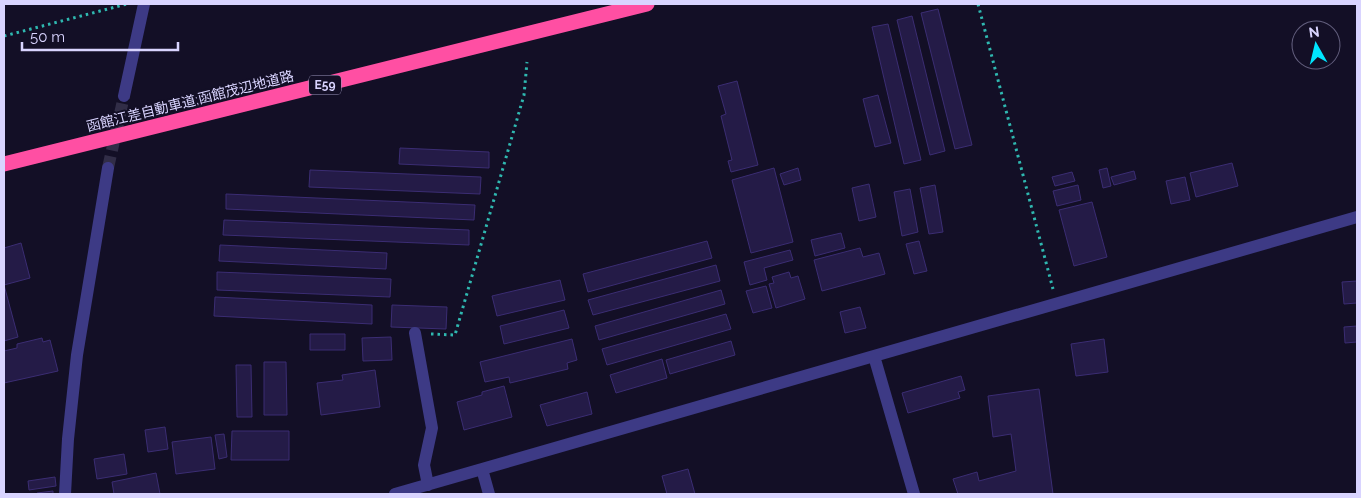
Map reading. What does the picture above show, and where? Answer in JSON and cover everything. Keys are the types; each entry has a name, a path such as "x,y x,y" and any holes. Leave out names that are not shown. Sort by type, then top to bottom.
{"highway":[{"name":"函館江差自動車道;函館茂辺地道路","path":"4,164 647,4"}],"street":[{"path":"124,96 144,4"},
{"path":"65,494 68,438 77,355 108,168"},
{"path":"395,494 1357,217"},
{"path":"415,333 432,428 424,464 428,485"},
{"path":"874,356 914,494"},
{"path":"482,469 490,494"}],"path":[{"path":"4,36 129,4"},
{"path":"978,4 1057,304"},
{"path":"415,333 455,335 524,95 527,62"}],"building":[{"path":"938,9 972,145 955,149 921,13"},
{"path":"912,16 945,151 930,155 897,20"},
{"path":"888,24 921,160 904,164 872,27"},
{"path":"737,81 758,165 731,172 728,161 732,160 721,116 726,114 718,86"},
{"path":"878,95 891,143 875,147 863,99"},
{"path":"400,148 489,152 489,168 399,164"},
{"path":"1232,163 1238,186 1196,197 1190,173"},
{"path":"774,168 793,242 751,253 732,180"},
{"path":"798,168 801,180 784,185 780,174"},
{"path":"1107,168 1111,186 1103,188 1099,170"},
{"path":"310,170 481,177 480,194 309,187"},
{"path":"1134,171 1136,179 1114,185 1111,177"},
{"path":"1072,172 1075,181 1055,186 1052,177"},
{"path":"1185,177 1190,200 1171,204 1166,181"},
{"path":"869,184 876,217 859,221 852,188"},
{"path":"935,185 943,232 929,234 920,188"},
{"path":"1078,185 1081,200 1057,206 1053,191"},
{"path":"910,189 918,232 902,236 894,192"},
{"path":"226,194 475,205 474,220 226,209"},
{"path":"1092,202 1107,257 1074,266 1059,210"},
{"path":"224,220 469,230 469,245 223,235"},
{"path":"841,233 845,248 815,256 811,240"},
{"path":"707,241 712,258 588,292 583,274"},
{"path":"919,241 927,271 914,274 906,244"},
{"path":"21,243 30,278 4,285 4,248"},
{"path":"220,245 387,253 386,269 219,261"},
{"path":"860,248 863,257 879,253 885,274 822,291 814,260"},
{"path":"790,250 793,260 764,268 767,280 750,285 744,262"},
{"path":"716,265 720,281 593,315 588,300"},
{"path":"217,272 391,279 390,297 217,290"},
{"path":"789,272 791,278 798,276 805,299 776,308 769,284 774,283 772,277"},
{"path":"560,280 565,300 497,316 492,296"},
{"path":"1357,281 1357,303 1344,304 1342,282"},
{"path":"4,285 18,337 4,341"},
{"path":"766,286 772,308 753,313 746,291"},
{"path":"721,290 725,304 599,340 595,326"},
{"path":"215,297 372,305 372,324 214,316"},
{"path":"392,305 447,307 446,329 391,327"},
{"path":"860,307 866,328 845,333 840,312"},
{"path":"564,310 569,328 504,344 500,326"},
{"path":"726,314 731,329 607,365 602,349"},
{"path":"1357,326 1357,342 1345,343 1344,327"},
{"path":"310,334 345,334 345,350 310,350"},
{"path":"391,337 392,360 363,361 362,338"},
{"path":"42,338 43,342 50,340 58,371 4,383 4,351 17,348 17,344"},
{"path":"572,339 577,360 567,363 568,369 510,383 509,377 485,382 480,362"},
{"path":"1104,339 1108,372 1076,376 1071,344"},
{"path":"731,341 735,355 670,374 666,360"},
{"path":"662,359 667,378 616,393 610,375"},
{"path":"264,362 286,362 287,415 264,415"},
{"path":"236,365 251,365 252,417 237,417"},
{"path":"375,370 380,407 321,415 317,383 343,380 342,375"},
{"path":"961,376 965,390 958,392 960,398 908,413 902,393"},
{"path":"504,386 512,417 464,430 457,402"},
{"path":"1039,389 1053,494 958,494 953,479 977,472 979,481 1016,471 1011,434 993,437 988,396"},
{"path":"587,392 592,414 547,426 540,405"},
{"path":"165,427 168,449 148,452 145,430"},
{"path":"232,431 289,431 289,460 231,460"},
{"path":"224,434 227,457 219,459 215,435"},
{"path":"211,437 215,469 176,474 172,442"},
{"path":"124,454 127,474 97,479 94,459"},
{"path":"688,469 695,494 667,494 662,476"},
{"path":"156,473 160,494 114,494 112,482"},
{"path":"55,477 56,486 29,490 28,481"},
{"path":"53,491 53,494 37,494 37,493"}],"tunnel":[{"path":"108,168 124,96"}]}
